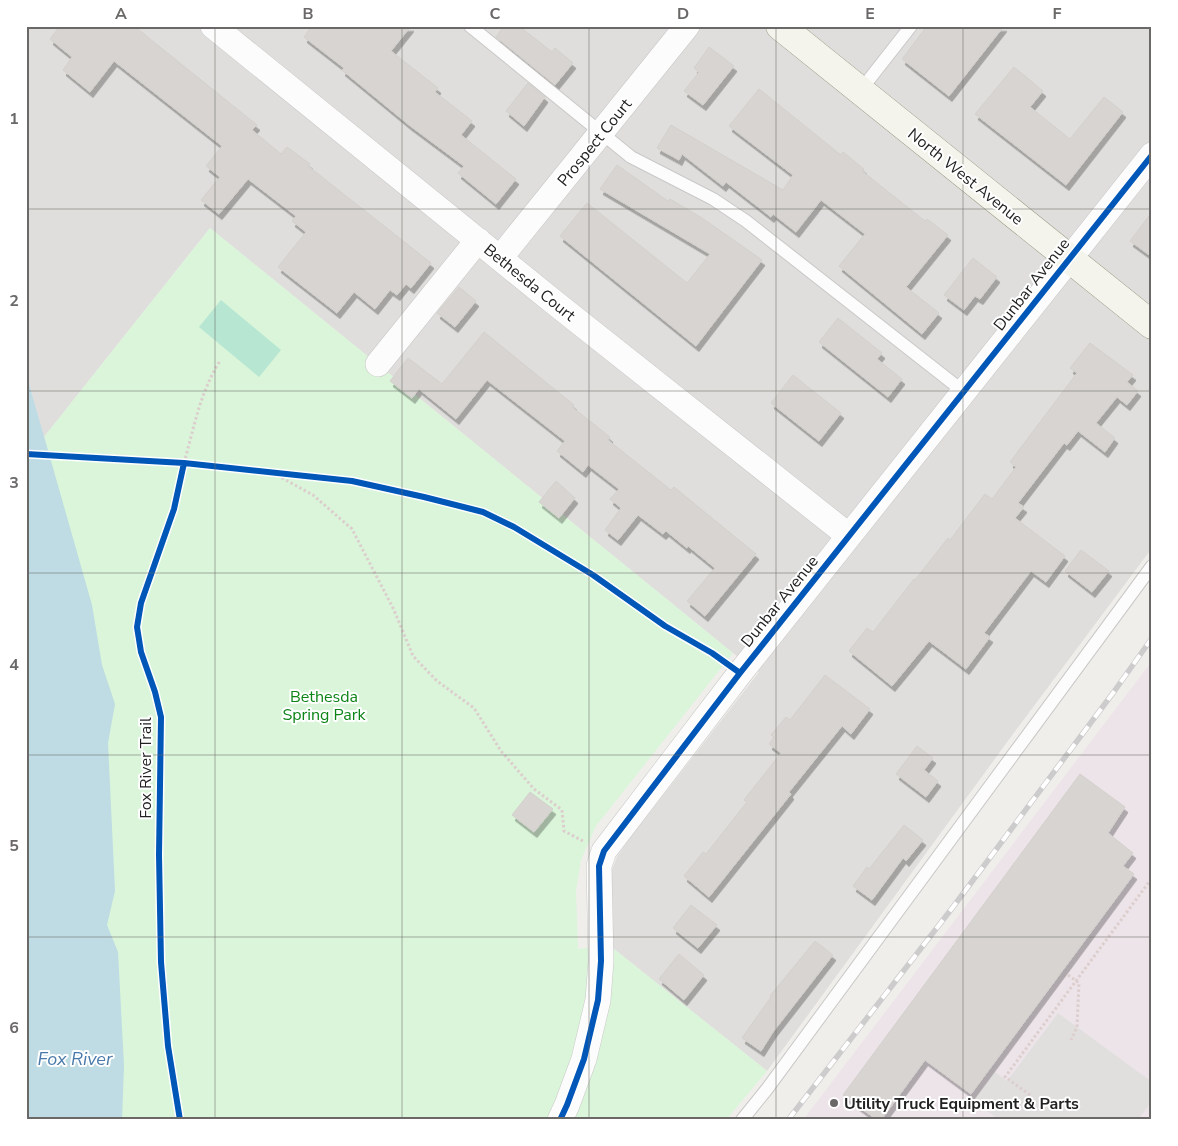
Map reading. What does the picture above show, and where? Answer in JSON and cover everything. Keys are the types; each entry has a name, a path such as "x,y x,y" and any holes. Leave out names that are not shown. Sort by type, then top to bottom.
{"street":[{"name":"Bethesda Court","path":"213,26 849,536"},
{"name":"Prospect Court","path":"500,258 687,26"},
{"name":"North West Avenue","path":"780,26 1152,325"},
{"name":"Dunbar Avenue","path":"560,1120 584,1059 598,1000 601,961 599,866 604,850 734,680 1152,154"},
{"path":"378,364 478,240"}],"lane":[{"path":"470,26 631,157 713,200 746,221 964,392"},
{"path":"860,91 912,26"},
{"path":"742,1120 767,1089 1152,566"}],"path":[{"path":"182,472 203,393 209,378 220,361"},
{"path":"174,463 194,464"},
{"path":"263,472 293,475"},
{"path":"273,473 313,495 352,529 394,610 412,656 437,681 474,708 501,751 534,789 562,810 564,831 604,850"},
{"path":"1030,1095 1005,1077 1152,878"},
{"path":"1068,975 1079,984 1077,1027 1071,1040"}],"shaded area":[{"path":"26,26 1152,26 1152,548 1013,734 767,1071 609,945 611,872 617,857 759,672 733,653 210,228 44,437 26,373"},
{"path":"1152,661 1152,1120 803,1120"},
{"path":"1058,1013 1152,1082 1152,1101 1138,1120 996,1120 997,1118 973,1101 995,1072 1007,1081"}],"green space":[{"name":"Bethesda Spring Park","path":"210,228 733,653 596,826 581,860 576,891 578,949 609,945 767,1071 726,1120 26,1120 26,438 44,437"},
{"path":"221,300 281,350 259,377 199,327"}],"water":[{"name":"Fox River","path":"26,373 92,605 102,665 115,704 108,743 115,891 107,925 118,952 124,1066 122,1120 26,1120"}],"building":[{"path":"60,26 134,26 257,125 252,130 281,154 287,147 310,164 308,166 431,263 411,288 406,284 397,295 390,290 375,309 354,292 337,313 278,267 306,232 292,221 296,216 248,179 219,214 201,200 220,177 206,166 222,146 114,61 90,92 63,70 72,57 50,39"},
{"path":"312,26 411,26 391,51 438,88 435,92 472,121 461,135 516,179 496,204 458,173 464,166 409,125 342,70 344,68 304,37"},
{"path":"504,26 519,26 552,52 555,48 573,63 555,85 496,37"},
{"path":"927,26 1004,26 949,96 902,59"},
{"path":"709,47 734,66 703,105 684,91 699,72 694,68"},
{"path":"1014,67 1043,91 1030,107 1070,139 1104,97 1123,112 1066,185 975,114"},
{"path":"528,83 545,97 524,126 506,111"},
{"path":"759,89 841,155 843,152 864,169 862,171 925,221 927,219 948,235 906,287 939,313 922,334 839,266 865,234 821,200 796,232 773,214 771,217 726,182 723,186 682,154 679,160 657,148 671,125 783,190 793,175 729,126"},
{"path":"617,165 668,201 670,199 702,218 762,260 696,346 560,236 587,203 687,283 710,254 600,189"},
{"path":"1152,212 1152,257 1130,241"},
{"path":"973,258 997,277 980,299 975,296 964,310 944,295"},
{"path":"459,287 476,301 455,327 437,313"},
{"path":"838,318 882,353 877,359 902,379 888,397 819,342"},
{"path":"484,332 574,405 572,407 610,437 608,440 671,490 674,487 756,554 705,616 687,601 715,568 688,546 687,548 666,531 663,534 638,515 618,540 605,530 621,508 610,499 619,489 588,465 583,472 557,451 565,441 487,380 456,419 419,389 412,398 390,381 408,358 442,384"},
{"path":"1090,343 1133,375 1127,382 1138,391 1127,405 1117,397 1096,423 1115,438 1105,452 1078,431 1067,445 1064,443 1018,503 1024,507 1015,518 1065,556 1046,582 1031,571 984,633 990,637 966,669 929,641 892,686 849,651 867,628 873,632 948,538 950,540 985,494 992,499 1016,467 1010,462 1077,373 1070,368"},
{"path":"793,375 841,413 819,441 771,403"},
{"path":"556,481 575,498 559,518 539,502"},
{"path":"1081,550 1109,571 1092,592 1065,571"},
{"path":"825,675 870,709 851,734 842,726 709,897 684,876 703,852 706,854 747,802 744,800 781,753 769,744 774,737 771,735 786,717 790,720"},
{"path":"917,746 933,758 924,770 938,781 926,797 896,774"},
{"path":"1080,774 1125,807 1108,833 1133,853 1123,866 1134,874 971,1094 925,1060 881,1120 877,1120 843,1095"},
{"path":"530,792 553,809 534,832 512,815"},
{"path":"904,825 923,840 906,861 903,858 872,900 853,886"},
{"path":"691,905 717,925 698,948 673,928"},
{"path":"815,941 833,955 773,1032 761,1051 742,1038 770,996"},
{"path":"679,954 704,975 684,1000 659,979"}],"railway":[{"path":"788,1120 953,907 1152,638"}],"cycle path":[{"path":"560,1120 584,1059 598,1000 601,961 599,866 604,851 740,673 1152,155"},
{"name":"Fox River Trail","path":"26,454 184,463 174,509 141,603 137,627 141,652 155,692 161,717 159,855 161,962 168,1046 180,1120"},
{"path":"184,463 352,481 483,512 514,527 593,575 665,626 712,653 740,673"}],"place":[{"name":"Utility Truck Equipment & Parts","path":"834,1103"}]}
